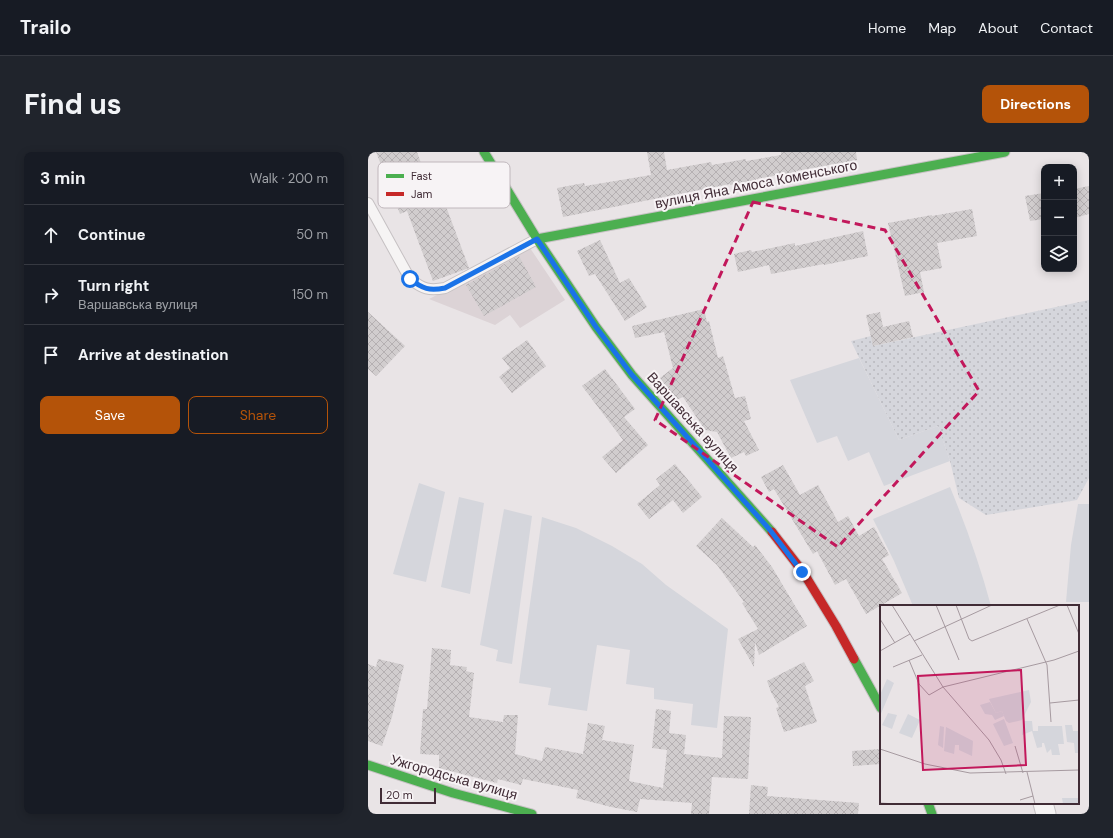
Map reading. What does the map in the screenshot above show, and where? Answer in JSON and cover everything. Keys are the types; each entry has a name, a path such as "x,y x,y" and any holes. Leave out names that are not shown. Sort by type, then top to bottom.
{"street":[{"name":"Варшавська вулиця","path":"484,152 490,162"},
{"name":"вулиця Яна Амоса Коменського","path":"537,239 1005,152"},
{"name":"Варшавська вулиця","path":"510,195 537,239 596,327 632,375 770,530 802,572 836,626 880,706"},
{"name":"Ужгородська вулиця","path":"368,765 453,793 532,814"},
{"path":"928,804 932,814"},
{"path":"1043,804 1046,814"}],"lane":[{"path":"368,203 410,279 420,286 434,290 445,288 537,239"}],"highlighted area":[{"path":"753,202 885,230 979,391 838,547 655,420"}],"shaded area":[{"path":"530,248 565,300 520,328 510,315 495,325 429,299"},
{"path":"1089,300 1089,478 1077,500 986,515 959,498 950,461 938,426 899,440 851,341 871,336 873,346"},
{"path":"859,358 899,440 938,426 950,461 884,486 869,452 848,461 837,436 817,443 790,380"},
{"path":"419,483 445,492 426,582 393,574"},
{"path":"950,487 962,516 991,605 913,605 894,561 873,519"},
{"path":"459,497 484,503 470,594 441,587"},
{"path":"1078,504 1089,504 1089,602 1066,602 1071,545"},
{"path":"504,509 532,516 512,664 496,661 498,650 480,645"},
{"path":"542,517 576,528 612,546 642,564 666,585 728,629 717,728 691,725 693,704 654,699 654,688 626,684 630,650 597,645 587,711 548,705 551,688 519,683"}],"building":[{"path":"376,152 417,152 421,162 380,162"},
{"path":"647,152 664,152 667,170 711,162 712,165 746,159 746,161 781,155 781,152 856,152 857,160 563,217 557,188 584,183 585,186 651,175"},
{"path":"1089,186 1089,214 1077,217 1077,200 1077,188"},
{"path":"1041,193 1041,219 1030,221 1025,196"},
{"path":"398,208 447,208 469,268 433,281 407,211 400,214"},
{"path":"972,209 977,236 937,243 942,268 920,272 924,292 905,296 888,223"},
{"path":"863,231 868,256 771,274 769,265 738,272 734,254 751,250 752,252 795,243 795,246"},
{"path":"600,240 620,283 629,278 647,307 625,321 595,274 589,276 577,251"},
{"path":"519,256 536,287 484,316 466,285"},
{"path":"704,309 707,322 709,321 718,358 723,356 735,398 745,396 751,419 744,421 759,450 746,456 744,452 731,458 717,432 705,430 683,397 676,400 660,378 673,368 664,332 635,338 632,326"},
{"path":"368,312 405,346 376,376 368,369"},
{"path":"880,312 883,327 909,321 913,337 873,346 866,315"},
{"path":"527,340 546,366 512,393 499,377 510,368 502,358"},
{"path":"605,369 635,409 624,417 648,445 616,473 602,457 623,440 582,386"},
{"path":"675,464 702,497 683,513 673,500 649,519 637,504 660,485 656,479"},
{"path":"783,465 800,495 818,485 838,522 848,516 859,536 874,527 889,555 882,559 902,593 866,614 846,579 835,585 817,551 813,554 774,489 769,492 761,477"},
{"path":"722,518 753,547 755,545 772,567 807,626 759,655 755,642 754,667 738,639 758,629 742,603 744,602 717,565 696,546"},
{"path":"432,648 451,650 450,665 467,667 466,671 474,673 469,717 503,722 504,715 518,715 515,754 542,761 545,747 583,754 588,723 605,726 602,740 634,745 629,781 663,788 667,750 652,748 656,709 671,711 669,733 686,735 684,754 722,758 724,716 751,717 748,779 712,777 709,814 691,814 692,803 640,799 637,812 576,798 578,790 523,779 521,785 498,779 497,783 439,768 439,755 420,754 423,709 427,709"},
{"path":"378,659 404,665 392,717 382,746 368,741 368,664 376,667"},
{"path":"804,662 814,681 805,686 817,722 784,732 776,708 779,707 767,681"},
{"path":"880,749 880,764 853,766 852,751"},
{"path":"751,785 768,787 767,796 859,803 858,814 749,814"}],"traffic: fast":[{"path":"484,152 490,162"},
{"path":"537,239 1005,152"},
{"path":"510,195 537,239 596,327 632,375 772,532"},
{"path":"854,659 880,706"},
{"path":"368,765 453,793 532,814"},
{"path":"928,804 932,814"}],"traffic: jam":[{"path":"772,532 803,572 854,659"}],"route":[{"path":"410,279 420,286 434,290 445,288 537,239 596,327 632,375 770,530 802,572"}]}
